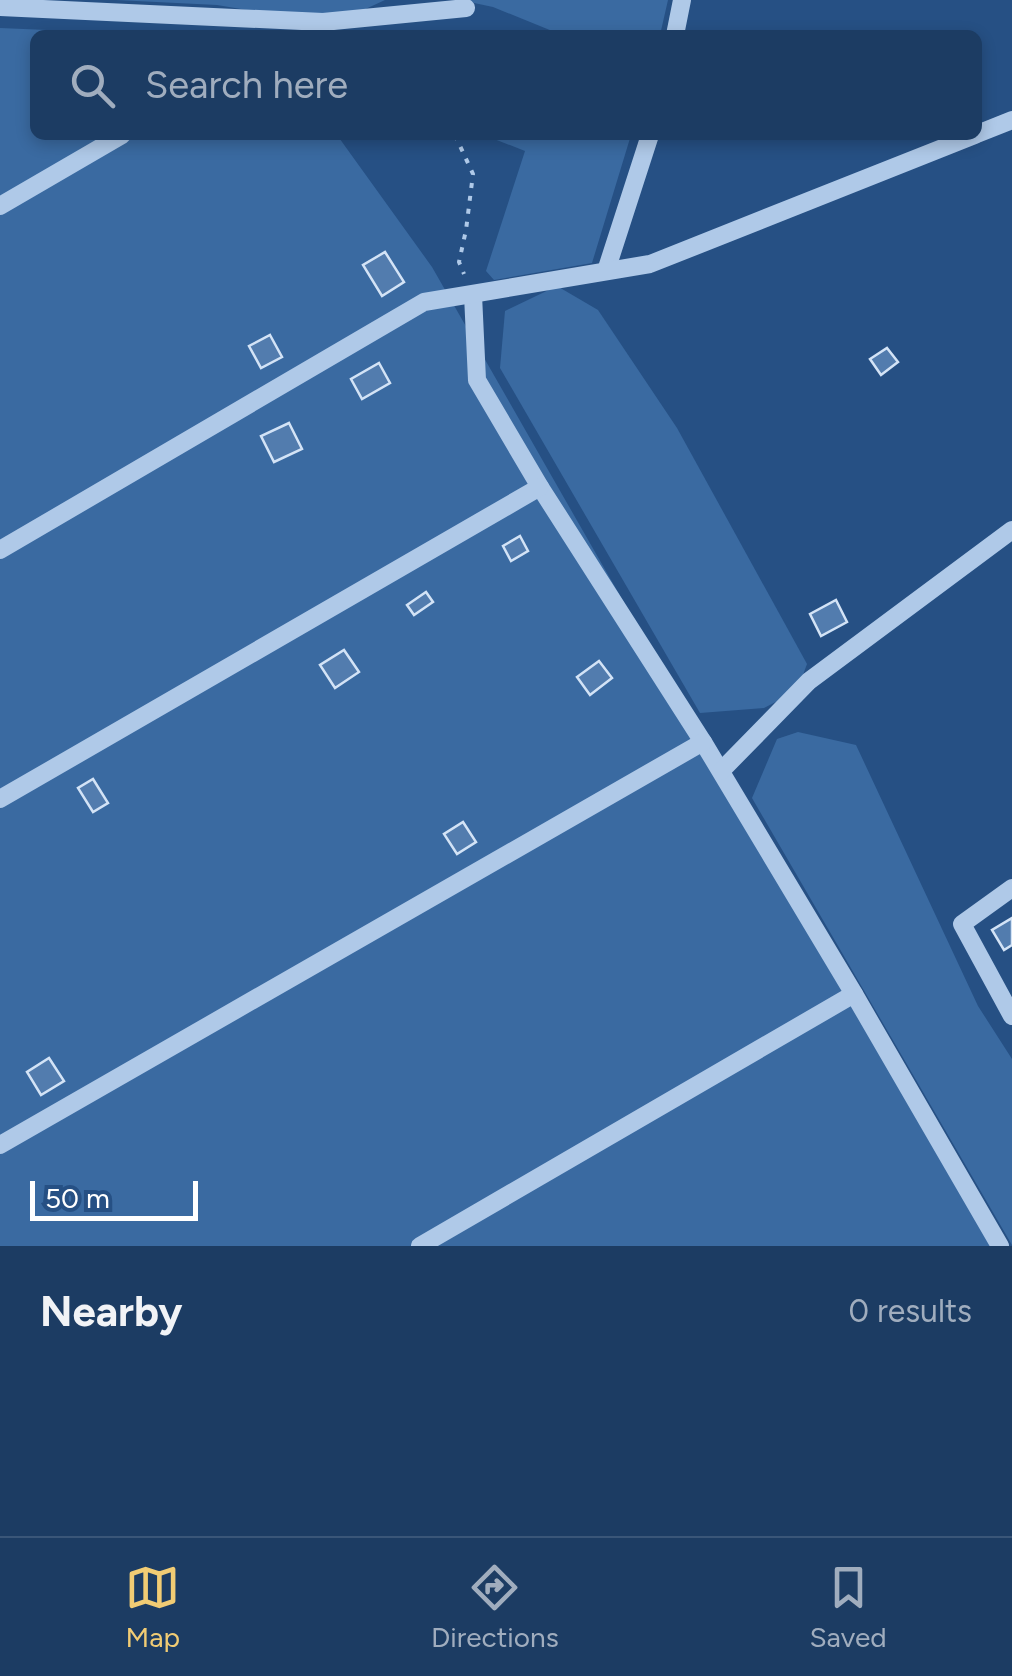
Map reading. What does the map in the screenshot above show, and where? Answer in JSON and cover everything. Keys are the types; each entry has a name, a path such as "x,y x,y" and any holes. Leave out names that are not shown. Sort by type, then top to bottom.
{"street":[{"path":"676,30 682,0"},
{"path":"0,7 323,22 466,8"},
{"path":"309,30 323,22"},
{"path":"982,132 1012,120"},
{"path":"0,206 113,140"},
{"path":"606,272 648,140"},
{"path":"0,550 424,302 650,264 963,140"},
{"path":"473,295 477,380 540,488 703,742 1000,1246"},
{"path":"0,799 540,488"},
{"path":"720,772 809,681 1012,530"},
{"path":"0,1145 703,742"},
{"path":"1012,888 962,924 1012,1016"},
{"path":"420,1246 854,994"}],"path":[{"path":"457,140 473,174 459,262 473,295"}],"shaded area":[{"path":"116,0 385,0 333,24 217,5"},
{"path":"460,0 668,0 661,30 550,30 493,7"},
{"path":"0,28 47,30 30,30 30,140 341,140 432,267 992,1246 0,1246"},
{"path":"497,140 629,140 592,263 494,280 486,271 525,151"},
{"path":"557,286 598,310 677,428 807,664 797,691 764,708 700,713 500,368 505,311"},
{"path":"798,732 856,745 978,1006 1012,1059 1012,1245 752,798 777,739"}],"building":[{"path":"385,252 404,282 382,296 363,265"},
{"path":"270,335 282,357 261,368 249,346"},
{"path":"887,348 898,362 881,375 870,359"},
{"path":"379,363 390,383 362,399 351,379"},
{"path":"289,423 302,449 274,462 261,436"},
{"path":"520,536 528,551 511,561 503,546"},
{"path":"426,592 433,602 414,615 407,605"},
{"path":"836,600 847,622 821,636 810,614"},
{"path":"344,650 359,672 335,688 320,665"},
{"path":"599,661 612,678 590,695 577,677"},
{"path":"93,779 108,803 93,812 78,788"},
{"path":"463,822 476,842 457,854 444,834"},
{"path":"1012,918 1012,945 1004,950 992,930"},
{"path":"49,1058 64,1081 41,1095 27,1072"}]}
